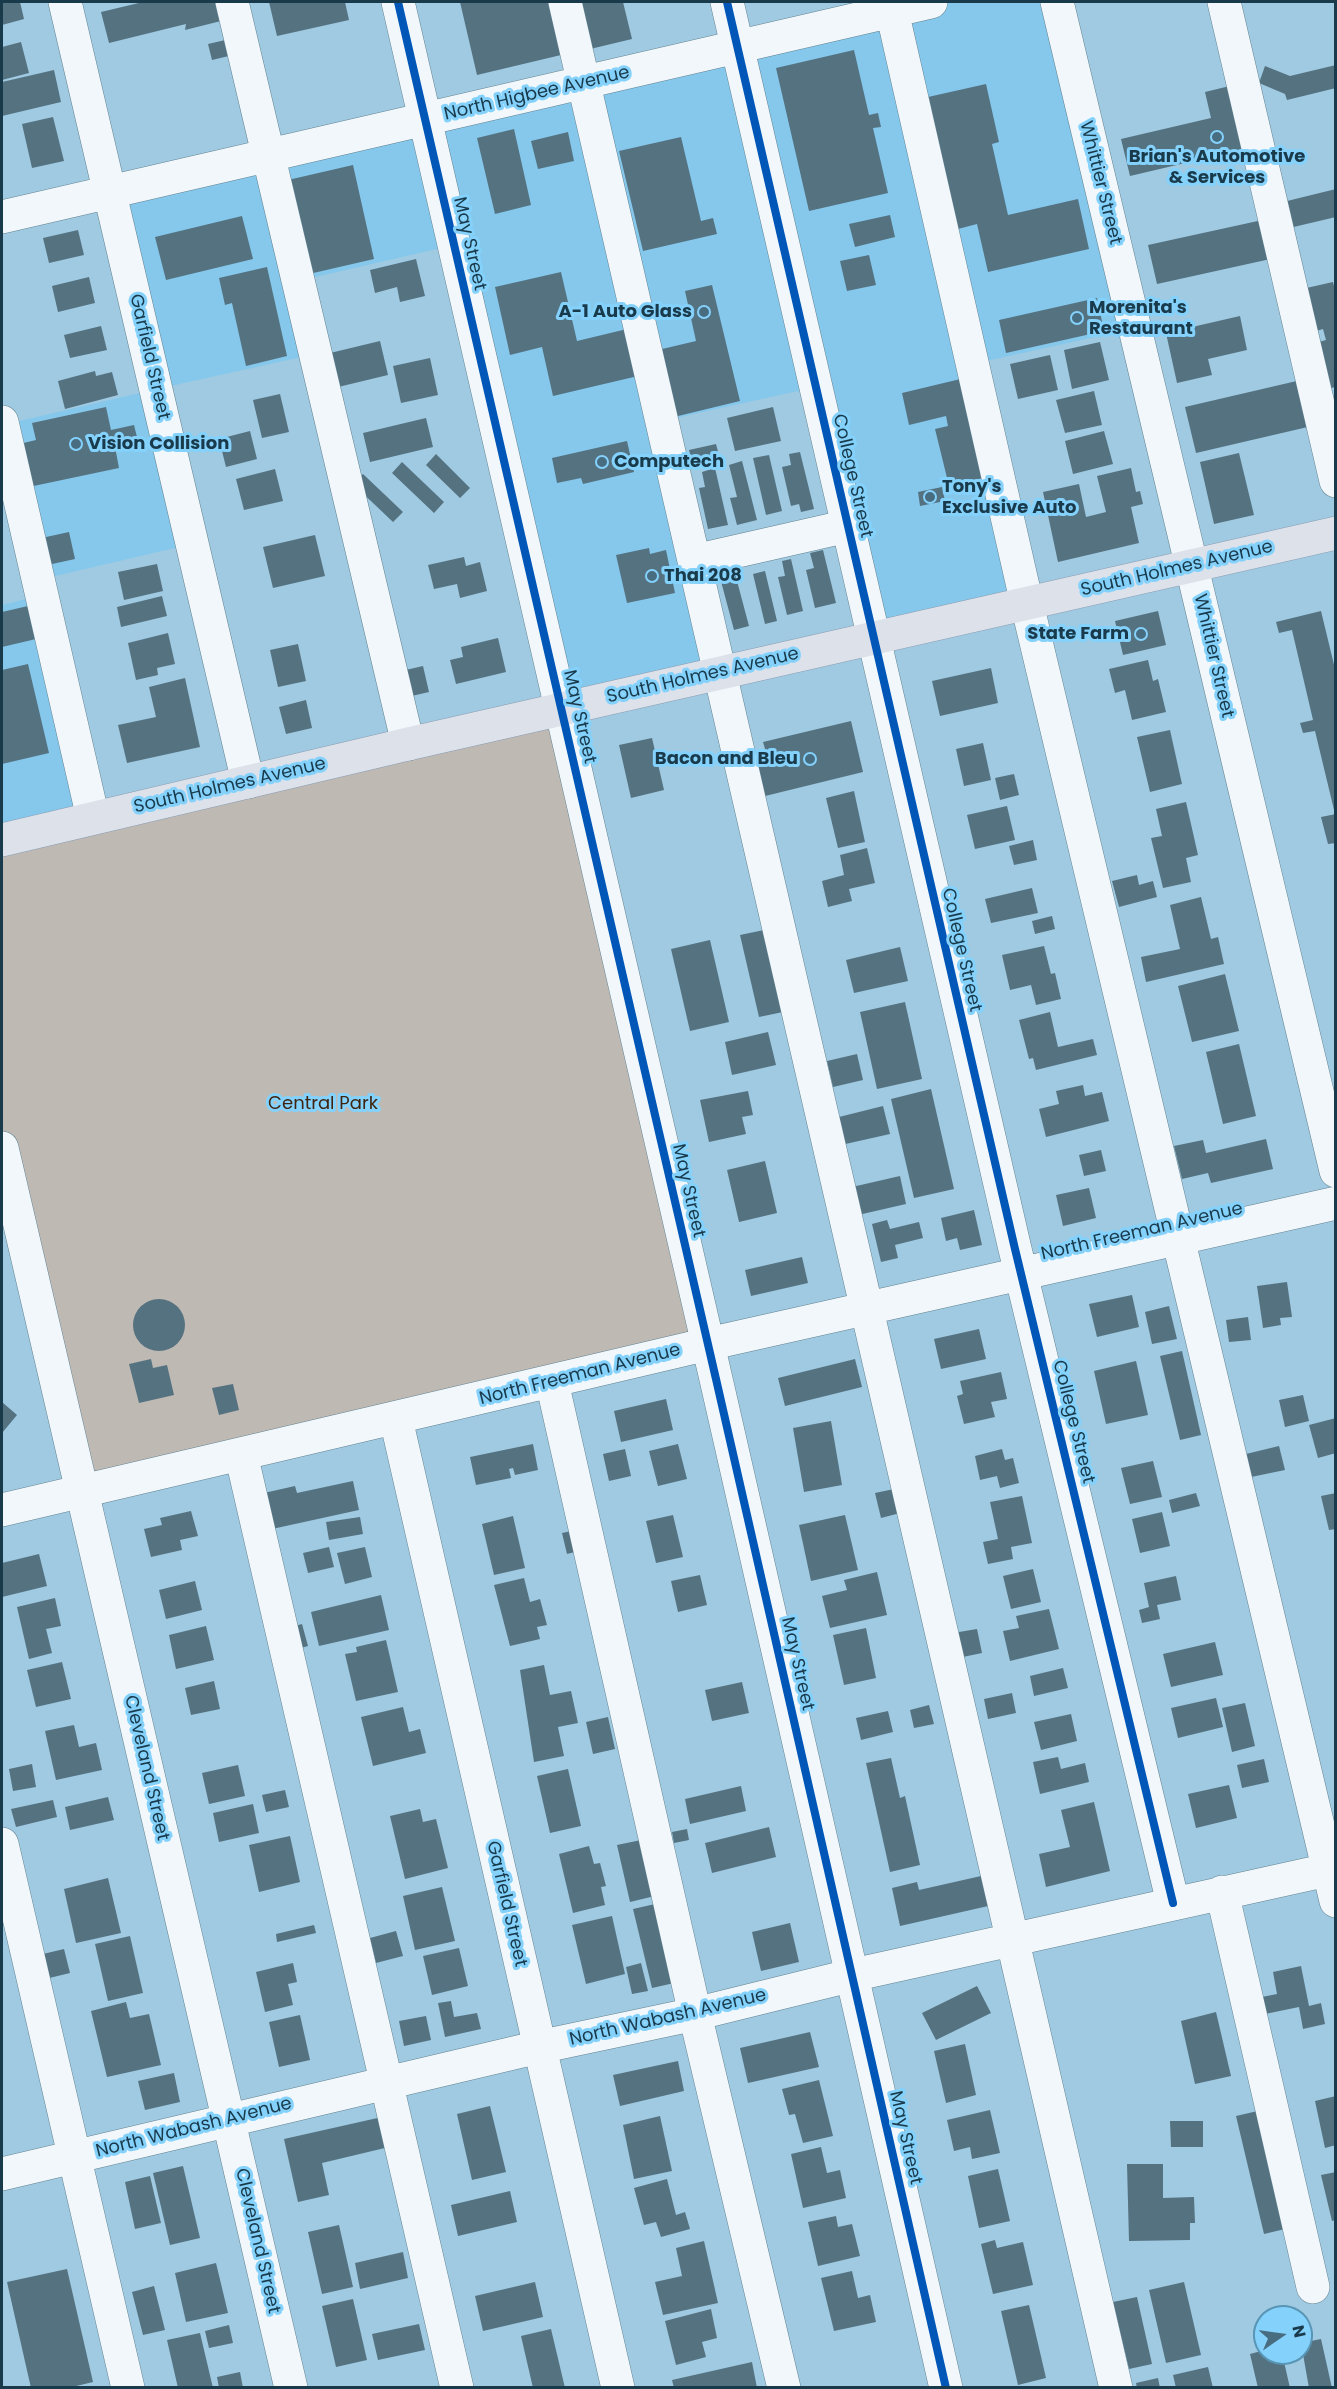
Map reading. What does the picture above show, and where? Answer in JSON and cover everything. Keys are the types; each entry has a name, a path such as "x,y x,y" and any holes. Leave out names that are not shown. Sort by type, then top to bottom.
{"main road":[{"name":"South Holmes Avenue","path":"2,840 720,672 1335,533"}],"street":[{"name":"Garfield Street","path":"65,2 248,782"},
{"path":"232,2 408,744"},
{"name":"May Street","path":"398,2 853,1975 946,2388"},
{"path":"565,2 1116,2388"},
{"name":"College Street","path":"727,2 1022,1274 1173,1903"},
{"name":"North Higbee Avenue","path":"2,217 931,2"},
{"name":"Whittier Street","path":"1057,2 1335,1171"},
{"path":"1224,2 1335,481"},
{"path":"892,11 1028,604 1332,1868 1335,1901"},
{"path":"2,422 93,818"},
{"path":"694,561 848,526"},
{"name":"Cleveland Street","path":"2,1148 291,2388"},
{"name":"North Freeman Avenue","path":"2,1510 708,1344 1335,1203"},
{"path":"552,1382 695,2014 784,2388"},
{"name":"Garfield Street","path":"396,1419 618,2388"},
{"path":"241,1454 457,2388"},
{"path":"2,1844 128,2388"},
{"name":"North Wabash Avenue","path":"2,2174 229,2118 1332,1868"},
{"path":"1222,1892 1313,2287"}],"shaded area":[{"path":"930,2 1057,2 1135,328 973,364 1027,604 874,637 816,387 662,421 720,672 561,709 454,245 298,281 315,354 157,389 111,191"},
{"path":"157,389 192,544 38,580 2,425"},
{"path":"42,595 93,818 2,840 2,605"}],"green space":[{"name":"Central Park","path":"561,709 708,1344 81,1491 2,1148 2,840"}],"building":[{"path":"2,2 20,2 24,19 2,25"},
{"path":"143,2 216,2 221,21 185,30 186,24 109,43 101,12"},
{"path":"269,2 345,2 349,20 277,36"},
{"path":"460,2 549,2 561,55 477,75"},
{"path":"575,2 623,2 632,39 586,50"},
{"path":"234,38 237,54 212,60 208,44"},
{"path":"21,42 29,73 2,80 2,47"},
{"path":"854,50 869,115 878,113 881,127 873,128 888,193 809,211 776,68"},
{"path":"1336,65 1336,88 1287,100 1285,94 1259,83 1265,66 1290,76"},
{"path":"54,70 61,102 2,116 2,82"},
{"path":"986,84 999,142 992,144 1008,215 1078,199 1089,249 988,272 977,224 958,229 928,97"},
{"path":"1234,85 1249,148 1130,176 1121,139 1211,118 1205,92"},
{"path":"53,117 64,161 32,168 22,124"},
{"path":"514,129 531,205 495,214 477,138"},
{"path":"568,132 574,161 538,169 531,141"},
{"path":"681,137 701,221 713,218 717,234 643,251 619,151"},
{"path":"353,165 374,259 309,274 288,180"},
{"path":"1336,189 1336,217 1285,229 1279,203"},
{"path":"890,215 895,237 855,247 849,224"},
{"path":"242,216 253,259 166,280 155,237"},
{"path":"1267,219 1275,258 1157,284 1148,245"},
{"path":"78,230 84,255 49,263 43,238"},
{"path":"869,255 876,285 847,291 840,261"},
{"path":"416,259 425,296 400,302 397,287 375,293 370,270"},
{"path":"267,267 287,356 246,366 232,303 225,305 219,278"},
{"path":"561,272 577,341 627,329 638,376 553,396 542,347 510,355 495,287"},
{"path":"89,277 95,303 58,312 52,286"},
{"path":"1333,282 1336,294 1336,387 1326,389 1315,343 1326,340 1323,329 1313,332 1302,289"},
{"path":"712,285 740,401 674,417 658,350 696,341 685,291"},
{"path":"1097,298 1104,331 1006,353 999,320"},
{"path":"1240,316 1247,350 1208,359 1212,375 1177,383 1166,333"},
{"path":"101,326 107,350 70,358 64,335"},
{"path":"380,341 388,375 334,388 326,354"},
{"path":"1100,342 1109,380 1072,389 1064,350"},
{"path":"1050,355 1058,390 1018,399 1010,364"},
{"path":"430,358 438,395 401,403 393,366"},
{"path":"95,371 96,376 112,372 118,395 65,409 58,381"},
{"path":"973,376 996,475 949,486 935,429 948,426 946,416 909,425 902,393"},
{"path":"1301,380 1312,426 1196,453 1185,407"},
{"path":"1094,391 1102,425 1065,433 1056,400"},
{"path":"280,394 289,432 262,438 253,400"},
{"path":"106,407 111,430 134,425 138,441 115,447 119,468 24,488 15,445 36,440 32,423"},
{"path":"773,407 781,441 735,451 727,418"},
{"path":"426,418 433,447 370,462 363,433"},
{"path":"250,431 257,459 226,467 219,439"},
{"path":"1104,431 1113,464 1073,474 1065,441"},
{"path":"627,441 634,472 583,484 581,478 557,483 552,458"},
{"path":"716,444 720,459 693,466 689,450"},
{"path":"800,452 814,509 801,512 799,504 791,506 782,467 791,465 789,454"},
{"path":"1239,453 1254,515 1214,524 1200,462"},
{"path":"436,454 470,488 460,498 426,465"},
{"path":"769,455 782,511 766,515 753,458"},
{"path":"742,461 757,520 737,525 730,498 737,497 729,465"},
{"path":"402,462 444,502 434,513 392,473"},
{"path":"715,468 728,525 708,529 699,488 705,487 702,472"},
{"path":"1131,468 1136,492 1140,491 1143,504 1131,507 1139,543 1058,562 1043,492 1079,484 1086,517 1106,512 1097,476"},
{"path":"275,469 283,501 244,510 236,479"},
{"path":"363,474 403,512 393,522 353,484"},
{"path":"942,487 945,501 920,506 918,492"},
{"path":"69,532 75,559 43,566 37,539"},
{"path":"315,535 325,576 273,588 263,547"},
{"path":"649,548 650,554 666,550 675,593 627,603 616,555"},
{"path":"823,550 836,603 815,608 806,570 814,568 810,553"},
{"path":"464,557 466,566 480,562 487,591 460,598 457,584 434,589 428,565"},
{"path":"791,559 803,611 787,615 778,577 785,576 782,561"},
{"path":"157,564 163,591 124,600 118,572"},
{"path":"733,566 749,626 734,630 718,570"},
{"path":"765,571 777,621 765,624 753,574"},
{"path":"162,596 167,616 121,627 117,607"},
{"path":"28,606 36,639 2,647 2,612"},
{"path":"1158,611 1166,645 1123,655 1115,621"},
{"path":"1321,611 1336,673 1335,814 1315,731 1303,733 1300,723 1313,720 1292,630 1279,633 1276,622"},
{"path":"168,633 175,664 157,668 158,675 136,680 128,643"},
{"path":"498,638 506,672 456,684 450,660 463,657 461,647"},
{"path":"298,644 306,681 278,687 270,650"},
{"path":"1148,660 1153,681 1158,679 1166,712 1132,720 1125,690 1115,693 1109,669"},
{"path":"28,664 49,753 2,764 2,670"},
{"path":"423,666 429,692 403,698 397,672"},
{"path":"991,668 998,703 940,716 932,681"},
{"path":"185,678 200,747 127,763 118,725 156,717 149,687"},
{"path":"306,700 312,728 286,734 279,707"},
{"path":"851,721 863,772 757,798 748,761 767,756 763,742"},
{"path":"1170,730 1182,784 1150,792 1137,737"},
{"path":"652,738 664,790 631,798 619,745"},
{"path":"983,743 991,780 964,786 956,749"},
{"path":"1014,774 1019,795 1000,800 995,778"},
{"path":"854,791 865,842 838,848 826,798"},
{"path":"1186,802 1198,855 1186,858 1191,882 1163,888 1151,838 1162,836 1156,809"},
{"path":"1007,806 1015,840 975,849 967,815"},
{"path":"1336,814 1336,843 1328,844 1321,817"},
{"path":"1033,840 1037,860 1014,865 1009,846"},
{"path":"867,848 875,883 849,889 852,901 828,907 822,881 844,875 840,855"},
{"path":"1137,875 1139,885 1153,881 1157,897 1119,907 1112,881"},
{"path":"1032,888 1038,913 991,923 985,899"},
{"path":"1201,897 1211,939 1218,937 1224,964 1146,982 1141,957 1180,949 1170,905"},
{"path":"1052,916 1055,929 1035,934 1032,921"},
{"path":"764,930 783,1012 759,1017 740,935"},
{"path":"710,940 729,1022 690,1031 671,949"},
{"path":"1044,946 1051,974 1055,973 1061,999 1036,1005 1031,985 1010,990 1002,955"},
{"path":"900,947 908,981 854,993 846,960"},
{"path":"1225,974 1239,1031 1192,1042 1178,986"},
{"path":"905,1002 922,1079 877,1089 860,1012"},
{"path":"1050,1012 1058,1047 1093,1039 1097,1055 1036,1070 1033,1058 1029,1059 1019,1020"},
{"path":"768,1032 776,1065 732,1075 725,1042"},
{"path":"1239,1044 1256,1116 1223,1124 1206,1052"},
{"path":"857,1054 863,1080 833,1087 827,1061"},
{"path":"1083,1085 1085,1096 1102,1092 1109,1121 1046,1137 1039,1109 1059,1104 1056,1091"},
{"path":"931,1089 954,1189 914,1198 891,1099"},
{"path":"748,1091 753,1115 742,1117 746,1134 709,1142 700,1100"},
{"path":"883,1106 890,1134 841,1145 835,1118"},
{"path":"1266,1139 1273,1169 1211,1183 1208,1173 1182,1179 1174,1146 1203,1140 1206,1153"},
{"path":"1101,1150 1106,1171 1084,1176 1079,1155"},
{"path":"765,1161 777,1213 739,1222 727,1170"},
{"path":"900,1176 906,1204 858,1215 852,1187"},
{"path":"1089,1188 1096,1218 1063,1226 1056,1195"},
{"path":"974,1210 982,1245 960,1250 957,1238 946,1241 941,1218"},
{"path":"887,1220 890,1229 919,1222 923,1238 895,1245 898,1258 881,1262 872,1224"},
{"path":"802,1257 808,1283 751,1296 745,1270"},
{"path":"1287,1282 1292,1317 1280,1318 1281,1325 1263,1328 1257,1286"},
{"path":"1132,1295 1139,1327 1097,1337 1089,1304"},
{"path":"154,1299 164,1299 178,1306 185,1325 178,1344 164,1351 154,1351 144,1347 137,1340 133,1330 133,1320 137,1310 144,1303"},
{"path":"1169,1306 1177,1339 1152,1344 1145,1312"},
{"path":"1248,1317 1251,1340 1229,1342 1226,1320"},
{"path":"979,1329 986,1359 941,1369 934,1339"},
{"path":"1182,1351 1201,1435 1180,1440 1160,1356"},
{"path":"151,1359 153,1368 167,1365 174,1395 139,1403 129,1364"},
{"path":"855,1359 862,1387 785,1406 778,1378"},
{"path":"1136,1361 1148,1415 1106,1424 1094,1371"},
{"path":"1001,1372 1007,1399 991,1402 995,1417 964,1424 957,1396 963,1394 960,1381"},
{"path":"233,1384 239,1410 219,1415 212,1388"},
{"path":"1303,1395 1309,1421 1285,1427 1279,1400"},
{"path":"666,1399 673,1430 621,1442 614,1411"},
{"path":"2,1402 17,1415 2,1433"},
{"path":"1336,1418 1336,1453 1318,1458 1309,1425"},
{"path":"831,1421 842,1485 804,1492 793,1428"},
{"path":"533,1444 538,1470 515,1475 513,1468 509,1469 511,1478 476,1485 470,1457"},
{"path":"678,1444 687,1479 658,1486 649,1451"},
{"path":"1279,1446 1285,1470 1251,1477 1246,1454"},
{"path":"625,1449 631,1476 609,1481 603,1454"},
{"path":"1002,1449 1005,1460 1013,1458 1019,1483 1000,1488 997,1476 980,1480 975,1456"},
{"path":"1153,1461 1162,1497 1130,1504 1121,1468"},
{"path":"353,1481 359,1510 272,1529 264,1493 295,1486 297,1493"},
{"path":"899,1488 904,1512 881,1518 875,1493"},
{"path":"1196,1493 1200,1506 1172,1513 1169,1500"},
{"path":"1336,1493 1336,1529 1329,1530 1321,1496"},
{"path":"1022,1496 1032,1543 1011,1547 1013,1559 988,1564 983,1542 998,1539 990,1502"},
{"path":"191,1511 198,1536 180,1540 182,1550 151,1557 144,1529 162,1525 160,1518"},
{"path":"1162,1512 1170,1546 1140,1553 1132,1519"},
{"path":"673,1515 683,1557 656,1563 646,1521"},
{"path":"845,1515 858,1570 811,1581 799,1525"},
{"path":"513,1516 525,1568 494,1575 482,1524"},
{"path":"360,1517 363,1534 329,1540 326,1522"},
{"path":"581,1529 586,1549 567,1554 562,1533"},
{"path":"329,1547 334,1567 308,1573 303,1553"},
{"path":"365,1547 372,1577 345,1584 337,1553"},
{"path":"39,1554 47,1586 2,1597 2,1563"},
{"path":"1033,1569 1041,1602 1011,1609 1003,1576"},
{"path":"877,1572 887,1615 830,1628 822,1596 847,1590 844,1580"},
{"path":"700,1575 707,1605 678,1612 671,1581"},
{"path":"1176,1576 1181,1600 1157,1605 1160,1619 1142,1623 1139,1610 1149,1607 1144,1583"},
{"path":"524,1578 530,1602 540,1599 547,1625 537,1627 540,1639 510,1646 494,1585"},
{"path":"195,1581 202,1610 166,1619 159,1590"},
{"path":"381,1595 389,1630 319,1646 311,1612"},
{"path":"55,1598 61,1626 46,1629 52,1653 29,1659 17,1607"},
{"path":"1049,1609 1059,1649 1010,1661 1003,1631 1019,1628 1016,1616"},
{"path":"302,1624 308,1646 294,1650 288,1628"},
{"path":"206,1626 214,1660 176,1669 169,1635"},
{"path":"866,1628 876,1678 844,1685 833,1635"},
{"path":"977,1629 982,1653 958,1658 953,1633"},
{"path":"386,1640 398,1692 356,1701 345,1654 357,1652 356,1647"},
{"path":"1215,1642 1223,1675 1171,1687 1163,1654"},
{"path":"62,1662 71,1699 36,1707 27,1670"},
{"path":"544,1665 550,1695 571,1691 578,1723 558,1727 564,1756 534,1762 520,1670"},
{"path":"1063,1668 1068,1688 1034,1696 1030,1676"},
{"path":"214,1681 220,1709 191,1715 185,1688"},
{"path":"742,1682 749,1713 712,1721 705,1690"},
{"path":"1012,1693 1016,1713 988,1719 984,1699"},
{"path":"1216,1698 1223,1727 1178,1738 1171,1708"},
{"path":"1245,1703 1255,1746 1232,1752 1222,1708"},
{"path":"929,1705 934,1724 914,1728 910,1710"},
{"path":"403,1707 409,1732 420,1729 426,1753 373,1766 361,1717"},
{"path":"888,1711 893,1732 861,1740 856,1718"},
{"path":"1071,1714 1077,1741 1041,1750 1034,1722"},
{"path":"608,1717 615,1749 593,1754 586,1722"},
{"path":"74,1725 79,1747 96,1743 102,1770 56,1780 45,1731"},
{"path":"1058,1757 1061,1769 1085,1763 1089,1782 1040,1794 1033,1762"},
{"path":"891,1758 900,1798 905,1796 920,1865 890,1872 866,1763"},
{"path":"1264,1759 1269,1782 1242,1788 1237,1765"},
{"path":"32,1764 36,1787 13,1791 9,1769"},
{"path":"238,1765 245,1796 209,1804 202,1773"},
{"path":"568,1769 581,1826 550,1833 537,1776"},
{"path":"1229,1785 1237,1818 1196,1828 1188,1794"},
{"path":"741,1786 746,1811 690,1824 685,1799"},
{"path":"285,1790 289,1807 266,1812 262,1795"},
{"path":"108,1797 114,1820 70,1830 65,1807"},
{"path":"53,1800 57,1817 16,1827 11,1809"},
{"path":"1094,1802 1110,1871 1046,1887 1039,1854 1070,1847 1061,1810"},
{"path":"253,1804 259,1833 219,1842 213,1813"},
{"path":"420,1809 423,1822 436,1819 448,1868 405,1879 390,1816"},
{"path":"769,1827 776,1857 712,1873 705,1843"},
{"path":"687,1829 689,1840 674,1843 672,1832"},
{"path":"290,1836 300,1882 259,1892 249,1845"},
{"path":"646,1839 659,1895 630,1902 617,1845"},
{"path":"589,1846 594,1864 600,1863 606,1886 601,1887 605,1905 573,1913 559,1854"},
{"path":"990,1874 997,1904 900,1926 892,1888 917,1882 919,1890"},
{"path":"108,1878 121,1933 76,1943 64,1889"},
{"path":"442,1887 455,1941 415,1950 403,1896"},
{"path":"664,1902 683,1981 652,1988 633,1909"},
{"path":"612,1916 625,1974 586,1984 572,1925"},
{"path":"790,1923 799,1962 761,1971 752,1932"},
{"path":"314,1925 316,1933 277,1942 276,1934"},
{"path":"396,1931 403,1956 376,1963 370,1938"},
{"path":"130,1936 143,1993 108,2001 95,1944"},
{"path":"459,1948 468,1986 432,1995 423,1956"},
{"path":"64,1949 70,1973 45,1979 39,1955"},
{"path":"293,1963 297,1982 288,1984 293,2005 265,2012 256,1972"},
{"path":"641,1963 648,1991 632,1994 626,1967"},
{"path":"1301,1966 1309,2006 1321,2003 1325,2024 1303,2029 1299,2007 1265,2014 1262,1997 1277,1994 1273,1972"},
{"path":"977,1986 991,2013 936,2040 922,2013"},
{"path":"451,2001 454,2017 477,2013 481,2029 445,2037 438,2003"},
{"path":"126,2002 130,2018 149,2014 161,2065 107,2077 91,2011"},
{"path":"1216,2012 1231,2076 1195,2084 1181,2021"},
{"path":"300,2015 310,2060 279,2067 269,2022"},
{"path":"426,2016 431,2040 404,2046 399,2021"},
{"path":"810,2032 819,2067 748,2083 740,2048"},
{"path":"965,2044 976,2095 946,2103 934,2051"},
{"path":"678,2061 684,2091 620,2106 613,2075"},
{"path":"174,2073 180,2102 145,2110 138,2081"},
{"path":"819,2080 833,2136 803,2143 795,2114 789,2115 782,2089"},
{"path":"1336,2096 1336,2145 1325,2148 1315,2101"},
{"path":"490,2106 506,2172 472,2180 457,2114"},
{"path":"990,2110 1000,2153 972,2159 970,2147 954,2151 947,2120"},
{"path":"1262,2110 1289,2228 1264,2234 1236,2116"},
{"path":"660,2116 672,2171 634,2179 623,2125"},
{"path":"382,2117 389,2147 322,2163 329,2195 298,2202 284,2139"},
{"path":"1170,2121 1203,2121 1203,2147 1171,2147"},
{"path":"821,2147 827,2173 840,2170 846,2198 803,2208 791,2154"},
{"path":"1127,2164 1163,2164 1163,2198 1194,2197 1195,2223 1190,2223 1190,2240 1129,2241"},
{"path":"183,2166 200,2238 170,2245 153,2173"},
{"path":"998,2169 1010,2221 979,2228 968,2176"},
{"path":"1336,2172 1336,2220 1332,2221 1321,2175"},
{"path":"150,2176 161,2223 135,2229 125,2182"},
{"path":"667,2179 676,2215 685,2212 690,2229 661,2237 656,2222 644,2225 634,2188"},
{"path":"510,2191 517,2222 458,2236 451,2205"},
{"path":"836,2216 838,2227 852,2224 860,2256 818,2266 808,2222"},
{"path":"339,2225 353,2287 322,2294 308,2232"},
{"path":"995,2240 997,2248 1023,2242 1033,2285 993,2294 981,2244"},
{"path":"704,2241 718,2303 663,2315 655,2282 682,2276 676,2248"},
{"path":"403,2252 408,2278 360,2289 355,2263"},
{"path":"216,2263 228,2313 186,2322 175,2273"},
{"path":"67,2269 93,2382 68,2388 31,2388 7,2282"},
{"path":"852,2271 858,2298 870,2295 876,2322 834,2331 821,2278"},
{"path":"535,2282 543,2317 483,2331 475,2296"},
{"path":"1184,2282 1201,2355 1166,2363 1149,2290"},
{"path":"154,2286 165,2330 143,2335 132,2292"},
{"path":"1137,2297 1152,2364 1129,2369 1113,2302"},
{"path":"353,2299 367,2360 336,2367 322,2306"},
{"path":"1029,2305 1046,2378 1018,2385 1001,2311"},
{"path":"711,2309 717,2338 702,2342 706,2357 676,2365 665,2321"},
{"path":"419,2324 425,2350 378,2360 372,2334"},
{"path":"229,2325 233,2343 209,2348 205,2331"},
{"path":"551,2329 565,2388 533,2388 521,2336"},
{"path":"200,2333 213,2388 178,2388 167,2340"},
{"path":"1321,2339 1332,2388 1309,2388 1305,2365 1313,2365 1313,2341"},
{"path":"1253,2353 1253,2365 1285,2365 1290,2388 1258,2388 1250,2354"},
{"path":"752,2362 757,2388 674,2388 672,2380"},
{"path":"1208,2367 1213,2388 1176,2388 1173,2375"},
{"path":"240,2372 243,2388 219,2388 217,2377"},
{"path":"1158,2378 1160,2388 1137,2388 1136,2383"}],"cycle path":[{"path":"398,2 946,2388"},
{"path":"727,2 1015,1249 1173,1903"}],"place":[{"name":"Brian's Automotive & Services","path":"1217,137"},
{"name":"A-1 Auto Glass","path":"704,312"},
{"name":"Morenita's Restaurant","path":"1077,318"},
{"name":"Vision Collision","path":"76,444"},
{"name":"Computech","path":"602,462"},
{"name":"Tony's Exclusive Auto","path":"930,497"},
{"name":"Thai 208","path":"652,576"},
{"name":"State Farm","path":"1141,634"},
{"name":"Bacon and Bleu","path":"810,759"}]}
